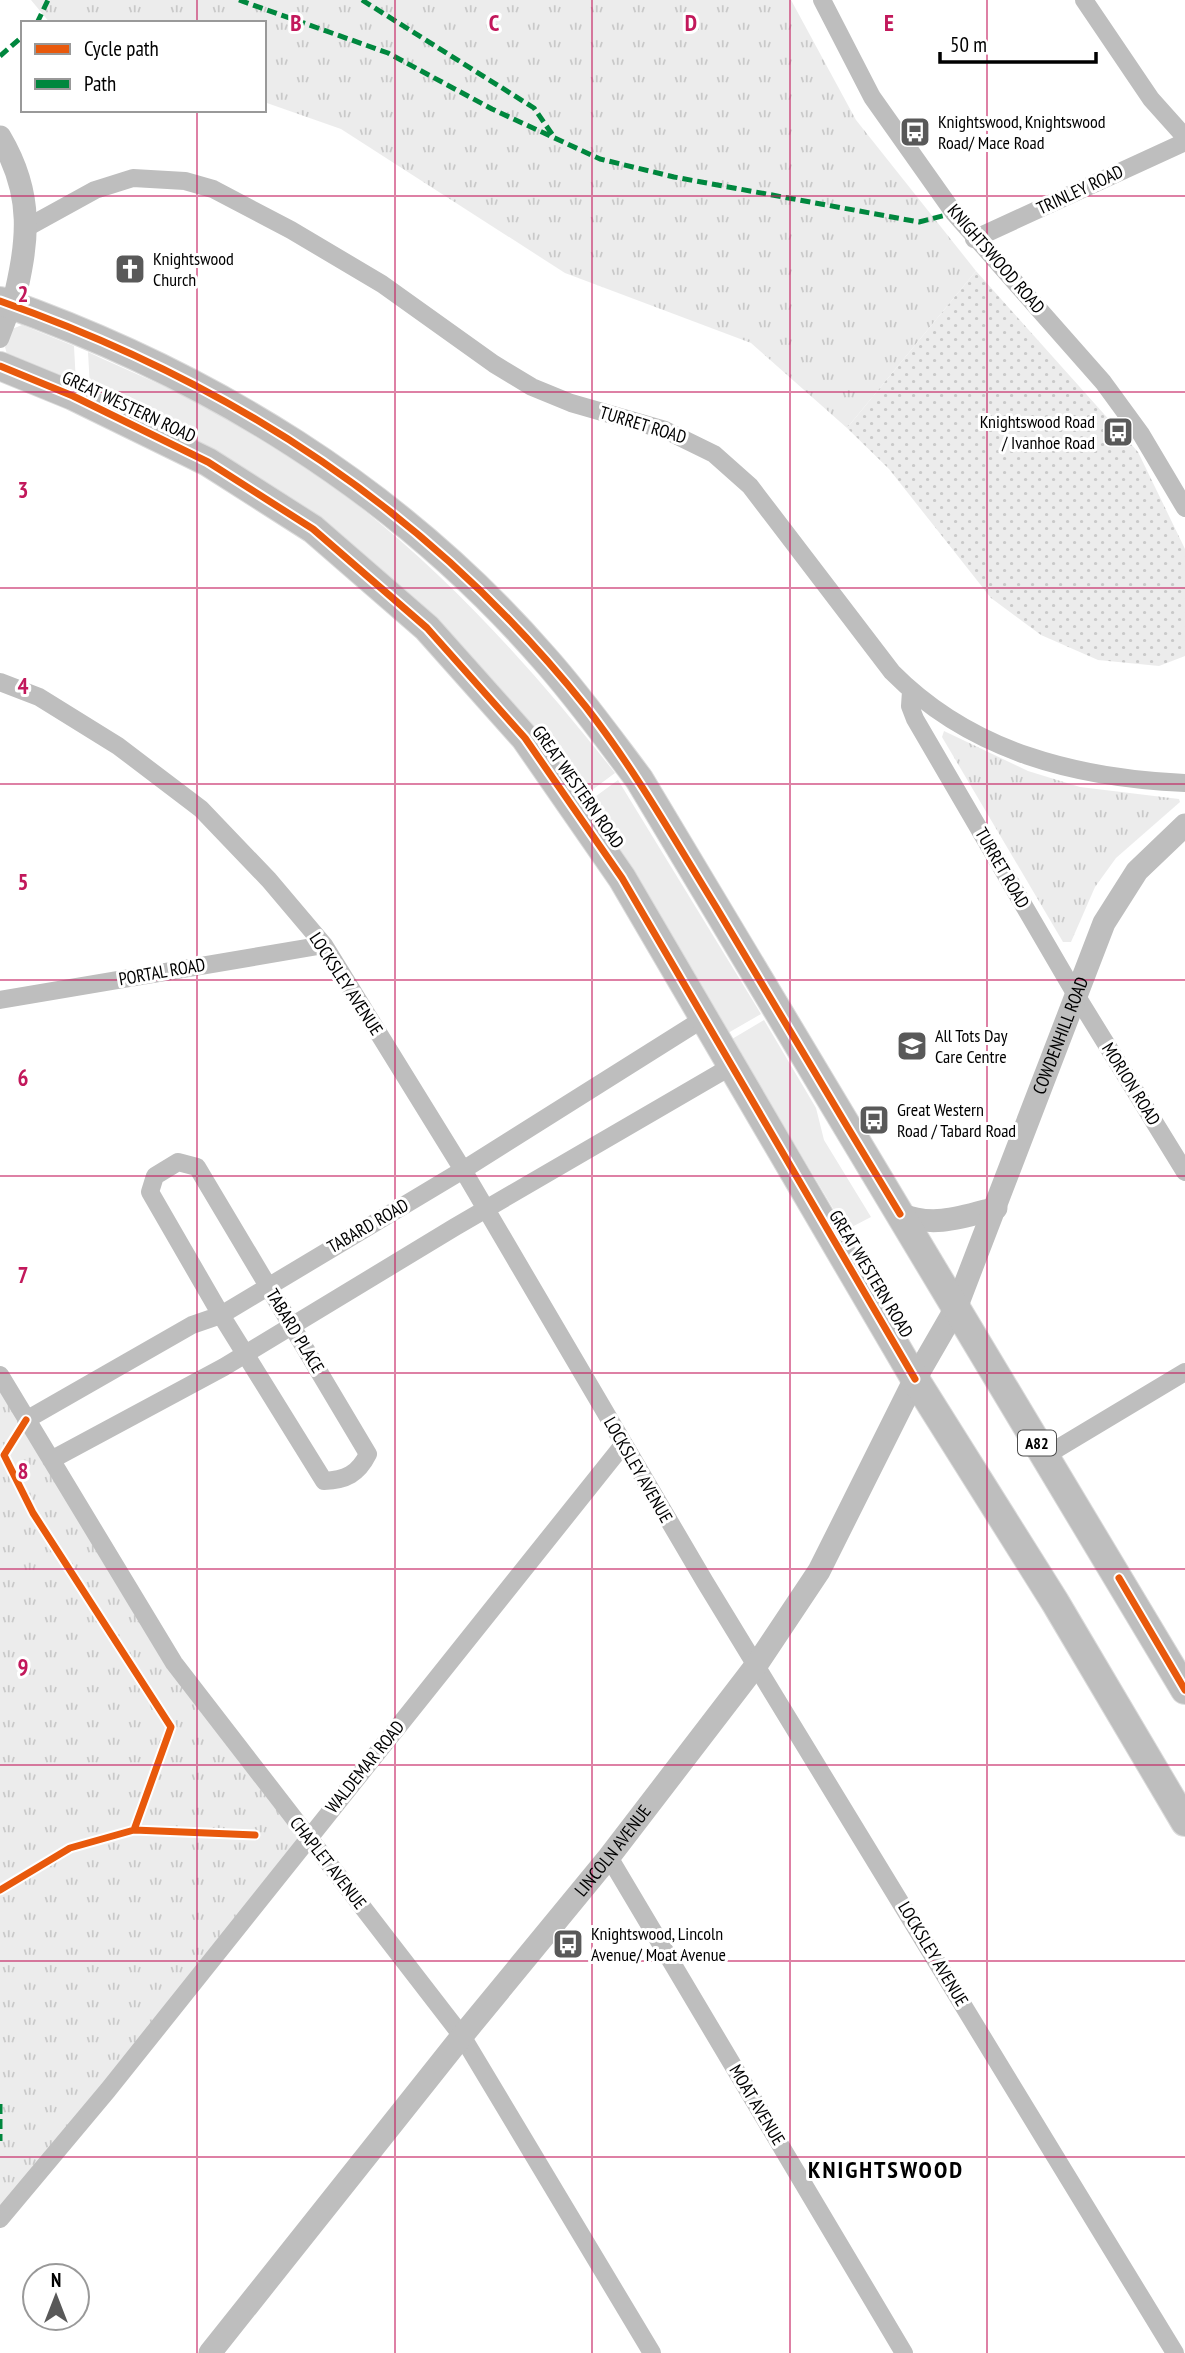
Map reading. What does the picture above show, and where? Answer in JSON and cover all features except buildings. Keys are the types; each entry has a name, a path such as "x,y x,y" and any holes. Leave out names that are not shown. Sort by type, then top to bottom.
{"main road":[{"name":"A82","path":"4,298 123,349 232,403 288,436 383,504 482,592 569,688 639,779 1185,1690"},
{"name":"GREAT WESTERN ROAD","path":"0,366 73,396 208,462 313,529 427,628 525,738 622,878 730,1067 915,1379 1055,1602 1185,1822"}],"street":[{"name":"KNIGHTSWOOD ROAD","path":"822,0 872,97 974,239 1102,382 1141,433 1185,508"},
{"path":"1084,0 1151,99 1185,139"},
{"path":"0,137 20,181 26,228 23,262 4,298 0,339"},
{"name":"TRINLEY ROAD","path":"974,239 1185,139"},
{"name":"TURRET ROAD","path":"26,228 95,190 133,177 185,181 213,189 291,230 382,284 494,364 533,387 571,403 665,430 714,454 750,486 875,651 911,691 910,706 915,719 1076,995"},
{"name":"LOCKSLEY AVENUE","path":"0,682 39,697 118,746 201,809 269,880 324,945 463,1170 623,1446 1175,2353"},
{"path":"911,691 989,740 1046,763 1089,774 1185,783"},
{"name":"COWDENHILL ROAD","path":"956,1308 1094,947 1118,897 1156,850 1185,825"},
{"name":"PORTAL ROAD","path":"0,1000 324,945"},
{"name":"MORION ROAD","path":"1076,995 1185,1172"},
{"name":"TABARD ROAD","path":"26,1420 192,1325 221,1315 267,1284 463,1170 703,1019"},
{"path":"51,1460 246,1354 730,1067"},
{"name":"TABARD PLACE","path":"178,1162 197,1167 293,1325 368,1454 361,1469 341,1480 324,1481 221,1315 150,1192 155,1176 178,1162"},
{"path":"900,1214 918,1222 934,1222 996,1208"},
{"name":"LINCOLN AVENUE","path":"211,2353 462,2036 609,1857 757,1664 819,1571 915,1379 956,1308"},
{"path":"1045,1457 1185,1372"},
{"name":"CHAPLET AVENUE","path":"0,1375 174,1663 462,2036 652,2353"},
{"name":"WALDEMAR ROAD","path":"0,2219 108,2090 623,1446"},
{"name":"MOAT AVENUE","path":"609,1857 904,2353"}],"green space":[{"path":"31,0 791,0 856,120 976,271 847,428 751,343 565,273 341,129 266,103 266,21 48,21"},
{"path":"976,271 1138,452 1185,549 1185,656 1159,666 1098,660 1041,635 991,598 889,469 847,428"},
{"path":"22,325 74,346 76,384 8,358 5,347 12,329"},
{"path":"88,352 193,400 268,442 379,523 431,568 480,617 572,719 615,773 584,796 543,739 467,654 181,434 90,388"},
{"path":"944,731 1028,771 1080,787 1179,799 1180,802 1116,858 1095,887 1071,942 1063,942 942,737"},
{"path":"618,780 761,1014 728,1033 588,802"},
{"path":"764,1020 816,1108 824,1140 871,1217 846,1230 732,1039"},
{"path":"0,1375 174,1663 309,1837 0,2219"}],"marked path":[{"path":"38,21 48,0"},
{"path":"239,0 388,53 492,109 600,159 674,177 919,222 954,213"},
{"path":"362,0 534,108 554,137"},
{"path":"0,56 21,38"},
{"path":"0,2104 0,2141"}],"cycle path":[{"path":"0,301 86,334 168,372 247,414 322,462 394,514 462,573 526,637 586,707 638,780 900,1214"},
{"path":"0,366 73,396 208,462 313,529 427,628 525,738 622,878 915,1379"},
{"path":"0,1890 70,1848 134,1830 171,1727 33,1513 4,1455 26,1420"},
{"path":"1119,1578 1185,1690"},
{"path":"134,1830 255,1835"}],"place":[{"name":"Knightswood, Knightswood Road/ Mace Road","path":"915,132"},
{"name":"Knightswood Church","path":"130,269"},
{"name":"Knightswood Road / Ivanhoe Road","path":"1118,432"},
{"name":"All Tots Day Care Centre","path":"912,1046"},
{"name":"Great Western Road / Tabard Road","path":"874,1120"},
{"name":"Knightswood, Lincoln Avenue/ Moat Avenue","path":"568,1944"}],"district":[{"name":"KNIGHTSWOOD","path":"886,2170"}]}
